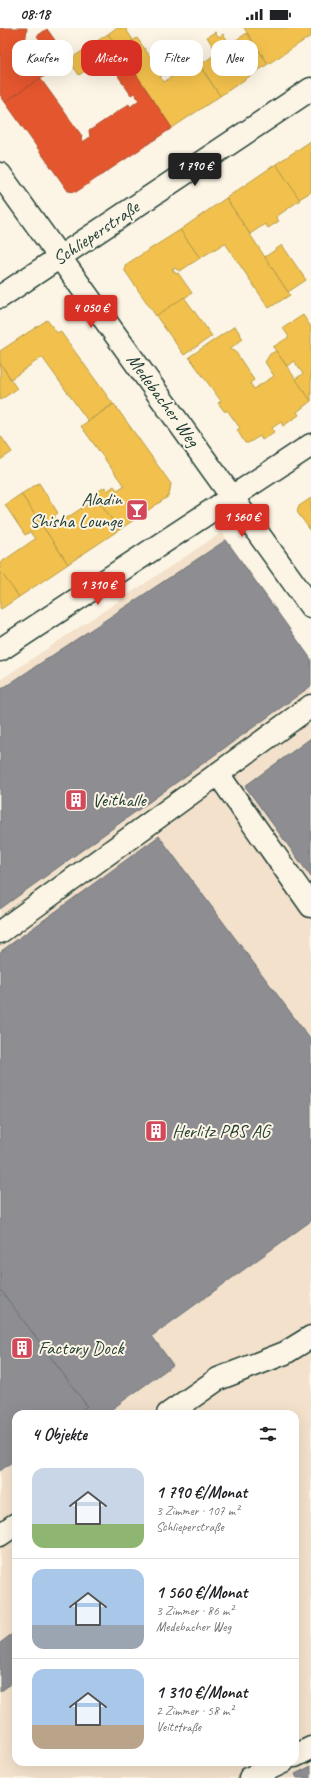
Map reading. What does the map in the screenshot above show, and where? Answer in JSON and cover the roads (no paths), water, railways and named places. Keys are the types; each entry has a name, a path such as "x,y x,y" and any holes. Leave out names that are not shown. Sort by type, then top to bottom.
{"street":[{"name":"Schlieperstraße","path":"0,297 311,89"},
{"name":"Medebacher Weg","path":"0,174 311,607"},
{"path":"0,650 311,445"},
{"path":"0,932 311,706"},
{"path":"218,774 311,906"},
{"path":"174,1410 218,1379 285,1353 311,1337"},
{"path":"0,1535 12,1527"},
{"path":"299,1754 311,1748"},
{"path":"250,1778 275,1766"}],"place":[{"name":"Aladin Shisha Lounge","path":"137,510"},
{"name":"Veithalle","path":"76,800"},
{"name":"Herlitz PBS AG","path":"156,1131"},
{"name":"Factory Dock","path":"22,1348"}]}
